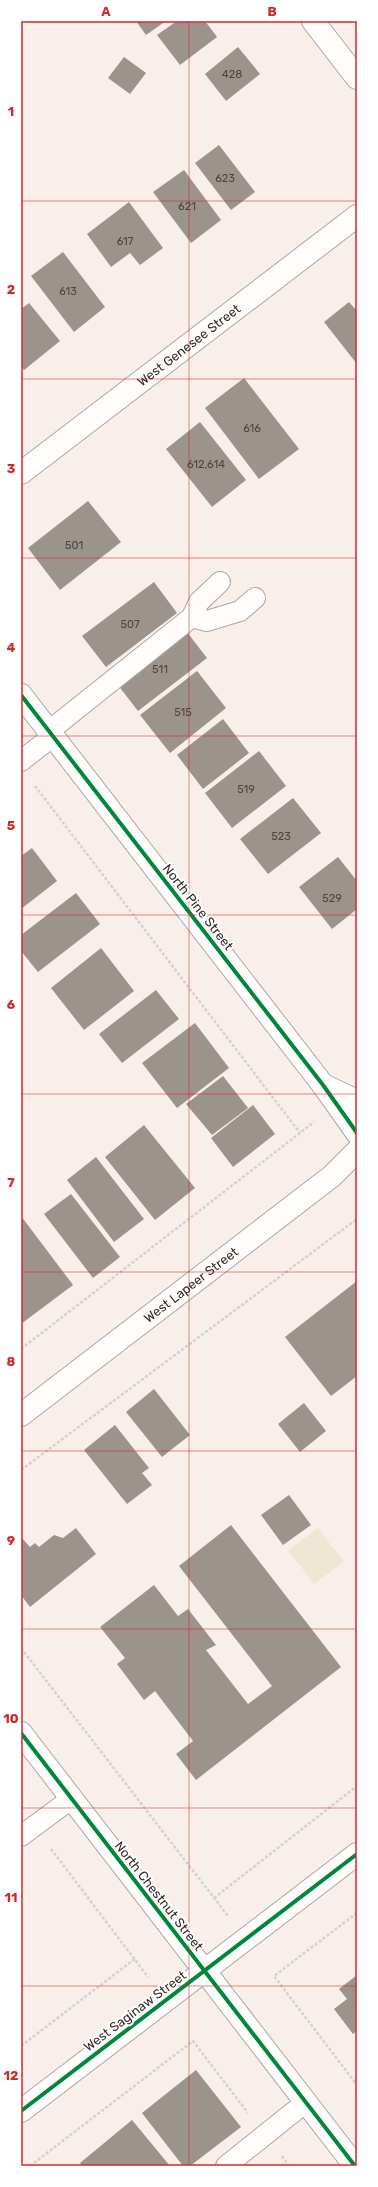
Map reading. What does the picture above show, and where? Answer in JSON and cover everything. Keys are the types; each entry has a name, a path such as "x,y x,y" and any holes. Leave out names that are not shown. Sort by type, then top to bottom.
{"street":[{"path":"313,21 357,78"},
{"name":"West Genesee Street","path":"21,473 357,216"},
{"name":"North Pine Street","path":"21,695 323,1085 347,1103 357,1132"},
{"name":"West Lapeer Street","path":"21,1415 332,1176 357,1151"},
{"name":"North Chestnut Street","path":"21,1733 355,2166"},
{"name":"West Saginaw Street","path":"21,2111 357,1854"}],"lane":[{"path":"21,761 51,733 192,617 199,602 220,582"},
{"path":"192,617 207,621 240,611 255,598"},
{"path":"27,1832 72,1799"},
{"path":"226,2166 306,2102"}],"path":[{"path":"31,780 300,1133"},
{"path":"21,1349 300,1133 347,1103"},
{"path":"21,1470 357,1219"},
{"path":"21,1648 246,1938"},
{"path":"214,1898 357,1786"},
{"path":"27,1832 136,1958 164,2002"},
{"path":"357,1913 274,1976 357,2085"},
{"path":"21,2046 136,1958"},
{"path":"30,2166 193,2041 289,2166"}],"shaded area":[{"path":"318,1528 344,1562 314,1584 288,1550"}],"building":[{"path":"136,21 166,21 146,35"},
{"path":"177,21 205,21 217,37 180,65 157,35"},
{"path":"238,47 260,74 226,101 205,74"},
{"path":"124,57 146,73 130,94 108,78"},
{"path":"219,145 255,192 231,210 195,163"},
{"path":"184,170 221,220 191,243 153,192"},
{"path":"129,202 163,248 140,265 130,253 111,267 87,234"},
{"path":"63,252 105,307 74,332 31,276"},
{"path":"349,302 357,311 357,364 324,322"},
{"path":"29,303 60,341 24,370 21,367 21,309"},
{"path":"244,378 299,449 259,479 205,408"},
{"path":"200,422 246,480 212,507 166,449"},
{"path":"88,501 121,542 60,590 28,548"},
{"path":"154,582 177,613 106,667 82,636"},
{"path":"183,627 207,658 138,711 114,680"},
{"path":"197,671 226,708 170,753 140,715"},
{"path":"223,719 249,753 203,789 177,755"},
{"path":"259,751 286,786 232,828 205,793"},
{"path":"293,798 321,833 268,874 240,839"},
{"path":"32,848 57,881 21,909 21,856"},
{"path":"338,857 357,881 357,909 332,929 299,887"},
{"path":"76,893 100,924 38,972 21,951 21,935"},
{"path":"101,948 134,991 84,1030 51,988"},
{"path":"156,990 179,1019 122,1063 99,1034"},
{"path":"195,1023 229,1068 177,1108 142,1063"},
{"path":"223,1076 248,1108 212,1135 186,1104"},
{"path":"253,1105 275,1134 233,1167 211,1138"},
{"path":"144,1125 195,1188 155,1220 105,1157"},
{"path":"96,1157 144,1219 114,1242 67,1180"},
{"path":"71,1194 120,1257 93,1278 44,1214"},
{"path":"21,1216 73,1285 21,1324"},
{"path":"357,1281 357,1376 331,1396 285,1337"},
{"path":"154,1389 190,1435 162,1457 126,1412"},
{"path":"304,1403 326,1431 300,1452 278,1424"},
{"path":"115,1425 149,1468 142,1473 152,1485 127,1504 84,1450"},
{"path":"289,1495 311,1525 283,1545 261,1515"},
{"path":"231,1525 341,1667 196,1780 176,1754 193,1741 155,1691 144,1700 117,1664 125,1658 100,1627 154,1585 178,1616 188,1609 216,1645 206,1650 248,1704 272,1686 179,1566"},
{"path":"76,1528 96,1554 30,1607 21,1595 21,1537 30,1547 35,1543 39,1547 54,1535 63,1538"},
{"path":"357,1975 357,2031 353,2034 334,2009 347,1999 339,1989"},
{"path":"196,2070 241,2127 190,2166 183,2166 142,2113"},
{"path":"132,2120 170,2166 82,2166 80,2163"}],"cycle path":[{"path":"21,695 323,1085 357,1133"},
{"path":"21,1733 355,2166"},
{"path":"21,2111 357,1854"}]}
